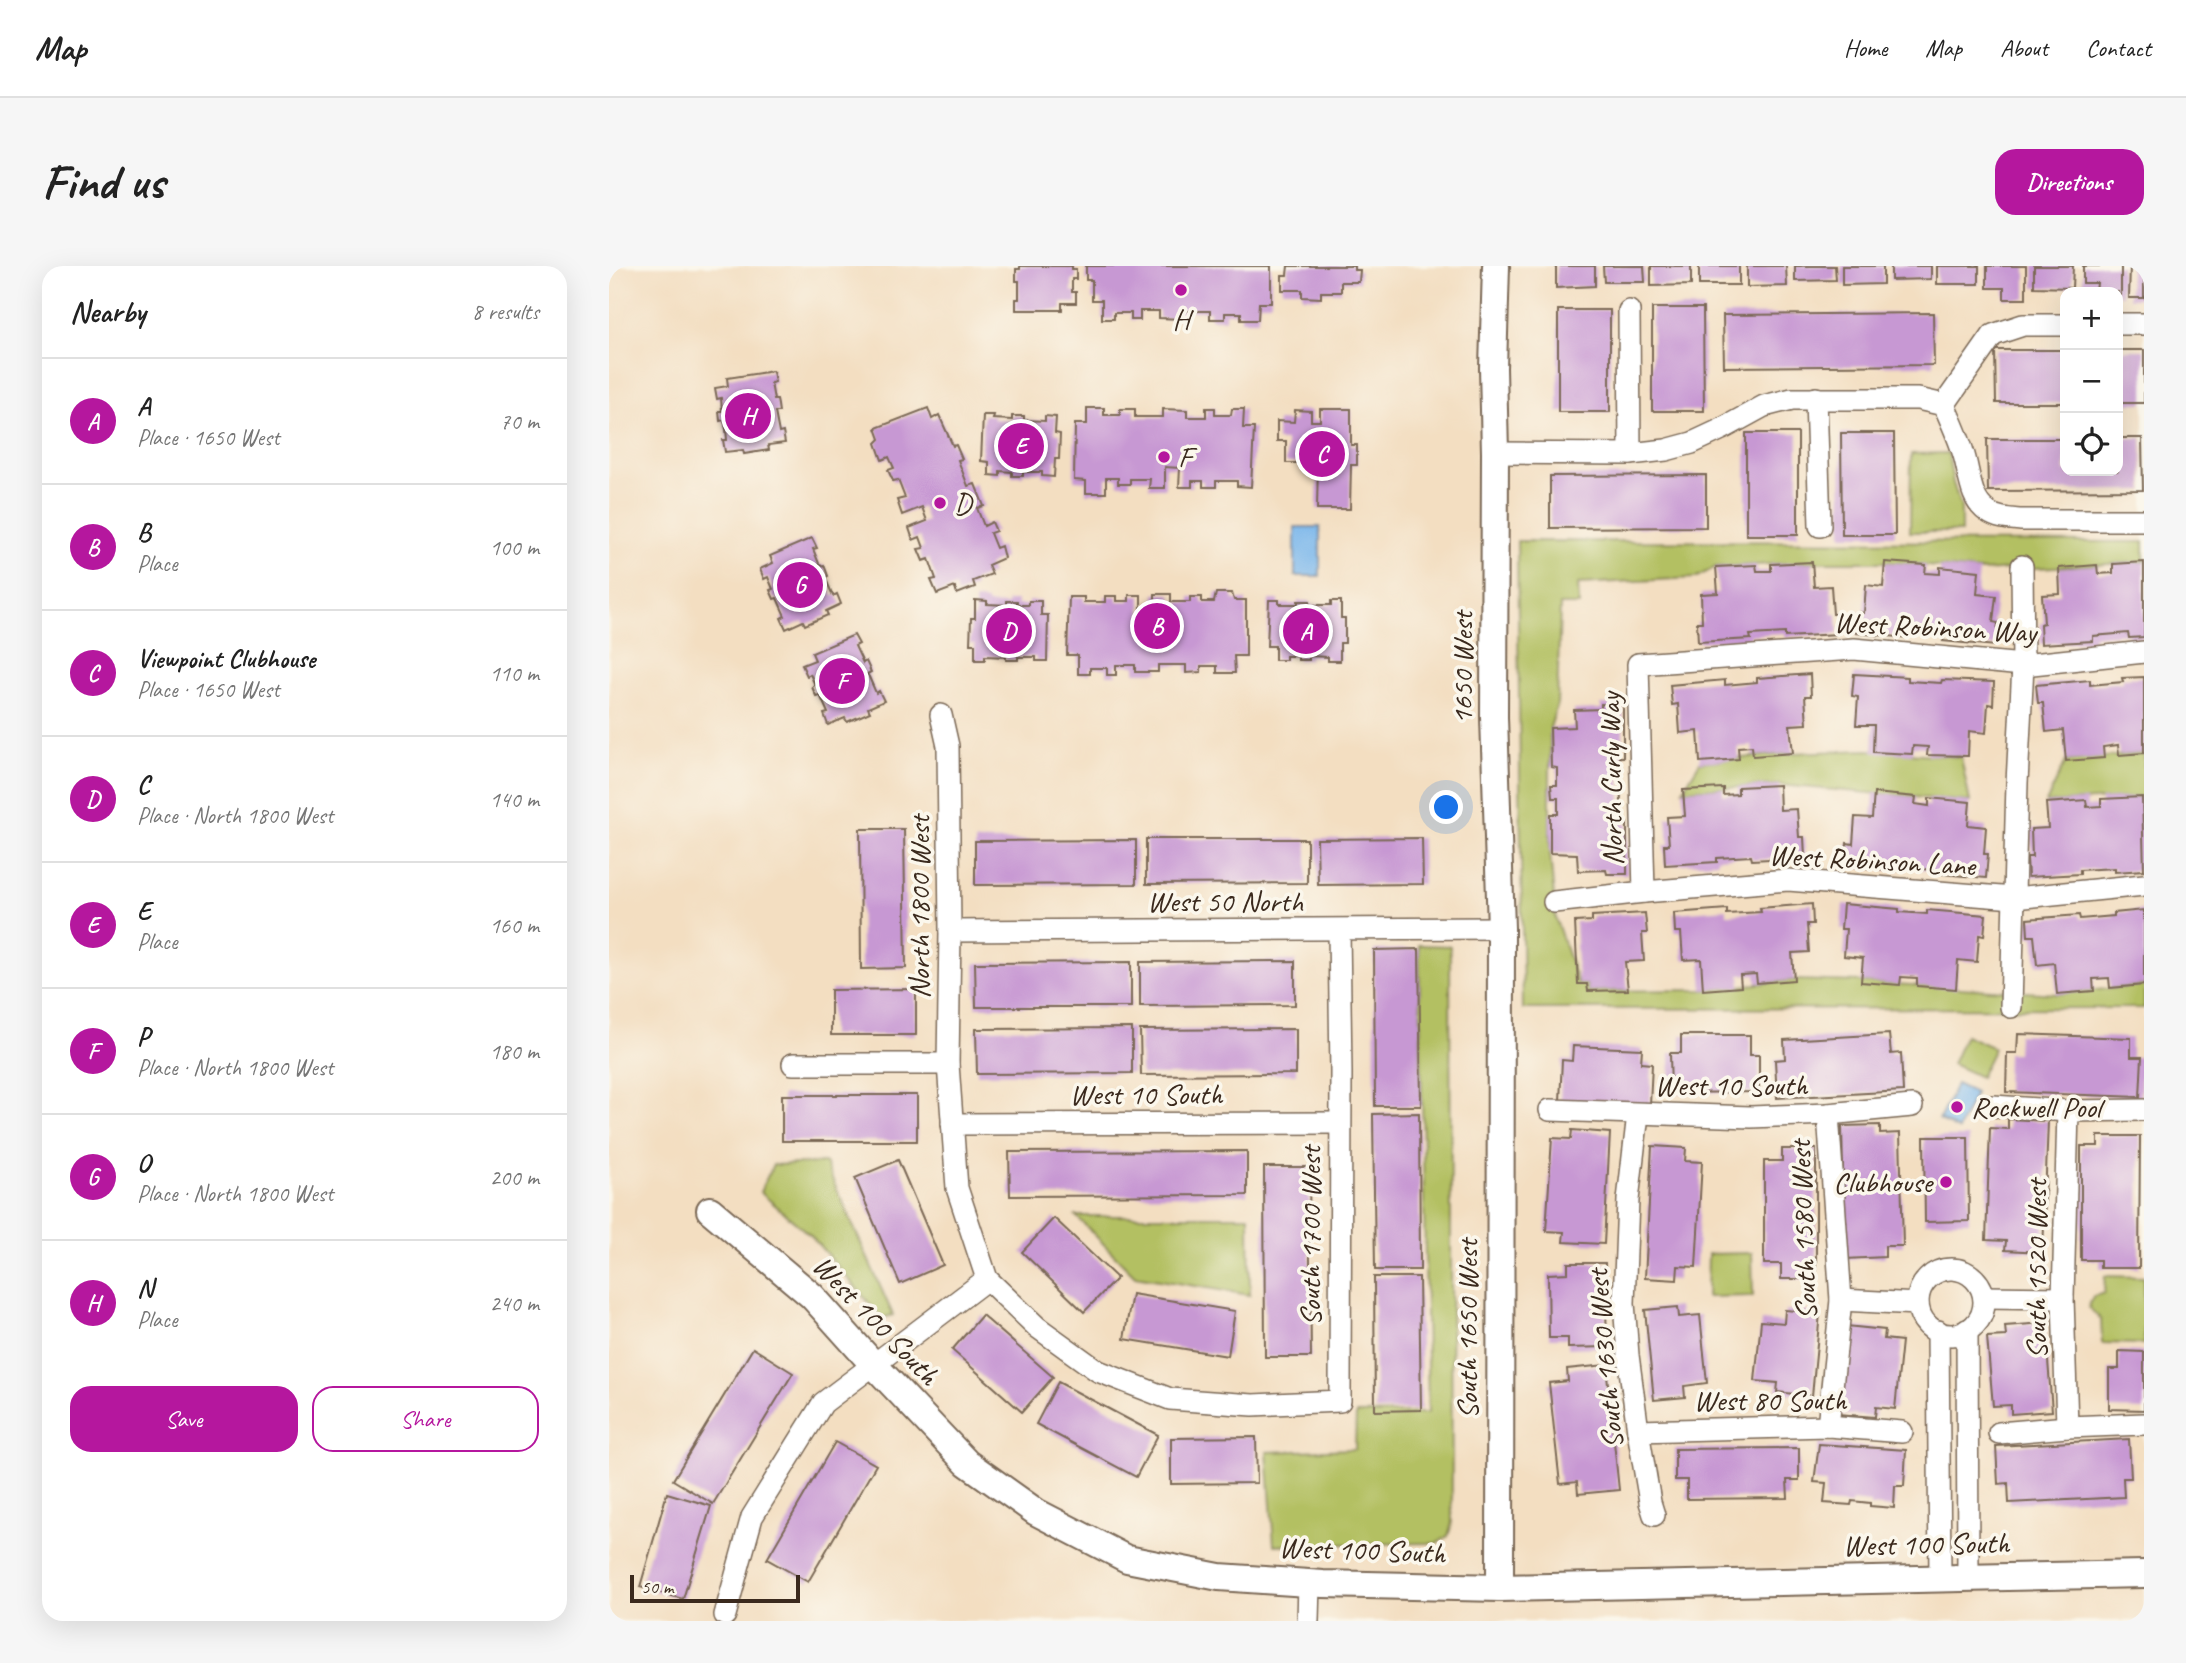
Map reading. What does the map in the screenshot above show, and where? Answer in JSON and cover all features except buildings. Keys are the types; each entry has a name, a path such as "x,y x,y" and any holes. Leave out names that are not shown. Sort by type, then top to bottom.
{"street":[{"name":"1650 West","path":"1496,266 1493,368 1494,717 1501,928 1500,1069"},
{"path":"1629,312 1630,454"},
{"path":"2123,324 2144,324"},
{"path":"1944,405 1993,335 2023,325 2060,325"},
{"path":"1816,398 1820,526"},
{"path":"1495,453 1630,454 1666,450 1692,443 1764,406 1792,399 1918,399 1944,405"},
{"path":"1944,405 1964,453 1973,491 1979,504 1988,512 2001,518 2021,520 2144,520"},
{"path":"2011,1007 2023,665 2022,566"},
{"name":"West Robinson Way","path":"1638,664 1854,649 2023,665 2144,652"},
{"name":"North Curly Way","path":"1638,664 1644,892"},
{"name":"North 1800 West","path":"941,715 948,746 948,1064 957,1188 987,1279"},
{"name":"West Robinson Lane","path":"1554,902 1788,880 2014,898 2144,885"},
{"name":"West 50 North","path":"950,931 1501,928"},
{"name":"South 1700 West","path":"987,1279 1037,1327 1098,1371 1170,1399 1253,1405 1340,1401 1339,930"},
{"path":"793,1064 948,1064"},
{"name":"South 1650 West","path":"1500,1069 1500,1588"},
{"name":"West 10 South","path":"1550,1110 1712,1117 1828,1114 1912,1106"},
{"path":"1993,1106 2068,1111 2144,1110"},
{"name":"South 1520 West","path":"2067,1427 2063,1298 2068,1111"},
{"name":"South 1630 West","path":"1638,1114 1628,1200 1624,1303 1638,1431 1654,1516"},
{"name":"South 1580 West","path":"1828,1114 1840,1300 1828,1426"},
{"name":"West 10 South","path":"952,1124 1340,1123"},
{"name":"West 100 South","path":"710,1210 812,1296 967,1462 1036,1512 1127,1559 1219,1577 1309,1583 1500,1588 2144,1574"},
{"path":"1942,1270 1964,1271 1974,1278 1984,1297 1981,1317 1967,1331 1947,1334 1938,1331 1924,1320 1918,1304 1924,1283 1942,1270"},
{"path":"725,1615 752,1517 823,1403 987,1279"},
{"path":"1984,1297 2063,1298"},
{"path":"1840,1300 1918,1304"},
{"path":"1938,1331 1940,1577"},
{"path":"1967,1331 1968,1576"},
{"path":"1999,1433 2144,1424"},
{"name":"West 80 South","path":"1638,1431 1828,1426 1902,1432"},
{"path":"1308,1621 1309,1583"}],"green space":[{"path":"1948,453 1953,483 1961,507 1961,532 1910,532 1911,454"},
{"path":"1517,541 2144,542 2144,562 1980,571 1885,562 1812,562 1716,567 1695,578 1578,584 1579,605 1560,605 1557,705 1550,728 1550,853 1556,920 1578,984 1587,984 1588,991 1703,990 1794,980 2057,994 2144,985 2144,1008 1523,1009"},
{"path":"1867,750 1961,757 1970,802 1779,785 1683,790 1700,762 1793,753"},
{"path":"2144,753 2144,797 2046,803 2066,761"},
{"path":"1419,945 1450,946 1452,1523 1448,1536 1437,1543 1274,1545 1267,1452 1355,1449 1356,1414 1428,1413"},
{"path":"1965,1035 1994,1048 1980,1077 1952,1064"},
{"path":"825,1163 893,1315 882,1318 812,1237 760,1192 773,1165"},
{"path":"1076,1216 1249,1216 1250,1295 1135,1276"},
{"path":"1752,1253 1753,1296 1707,1297 1708,1254"},
{"path":"2105,1276 2144,1277 2144,1344 2102,1343 2101,1319 2089,1308 2094,1296 2104,1293"}],"water":[{"path":"1295,527 1320,527 1320,576 1295,576"},
{"name":"Rockwell Pool","path":"1956,1084 1975,1093 1958,1130 1939,1120"}],"place":[{"name":"H","path":"1181,290"},
{"name":"N","path":"748,416"},
{"name":"E","path":"1021,446"},
{"name":"Viewpoint Clubhouse","path":"1322,454"},
{"name":"F","path":"1164,457"},
{"name":"D","path":"940,503"},
{"name":"O","path":"800,585"},
{"name":"B","path":"1157,626"},
{"name":"C","path":"1009,631"},
{"name":"A","path":"1306,631"},
{"name":"P","path":"842,681"},
{"name":"Rockwell Pool","path":"1957,1107"},
{"name":"Clubhouse","path":"1946,1182"}]}
